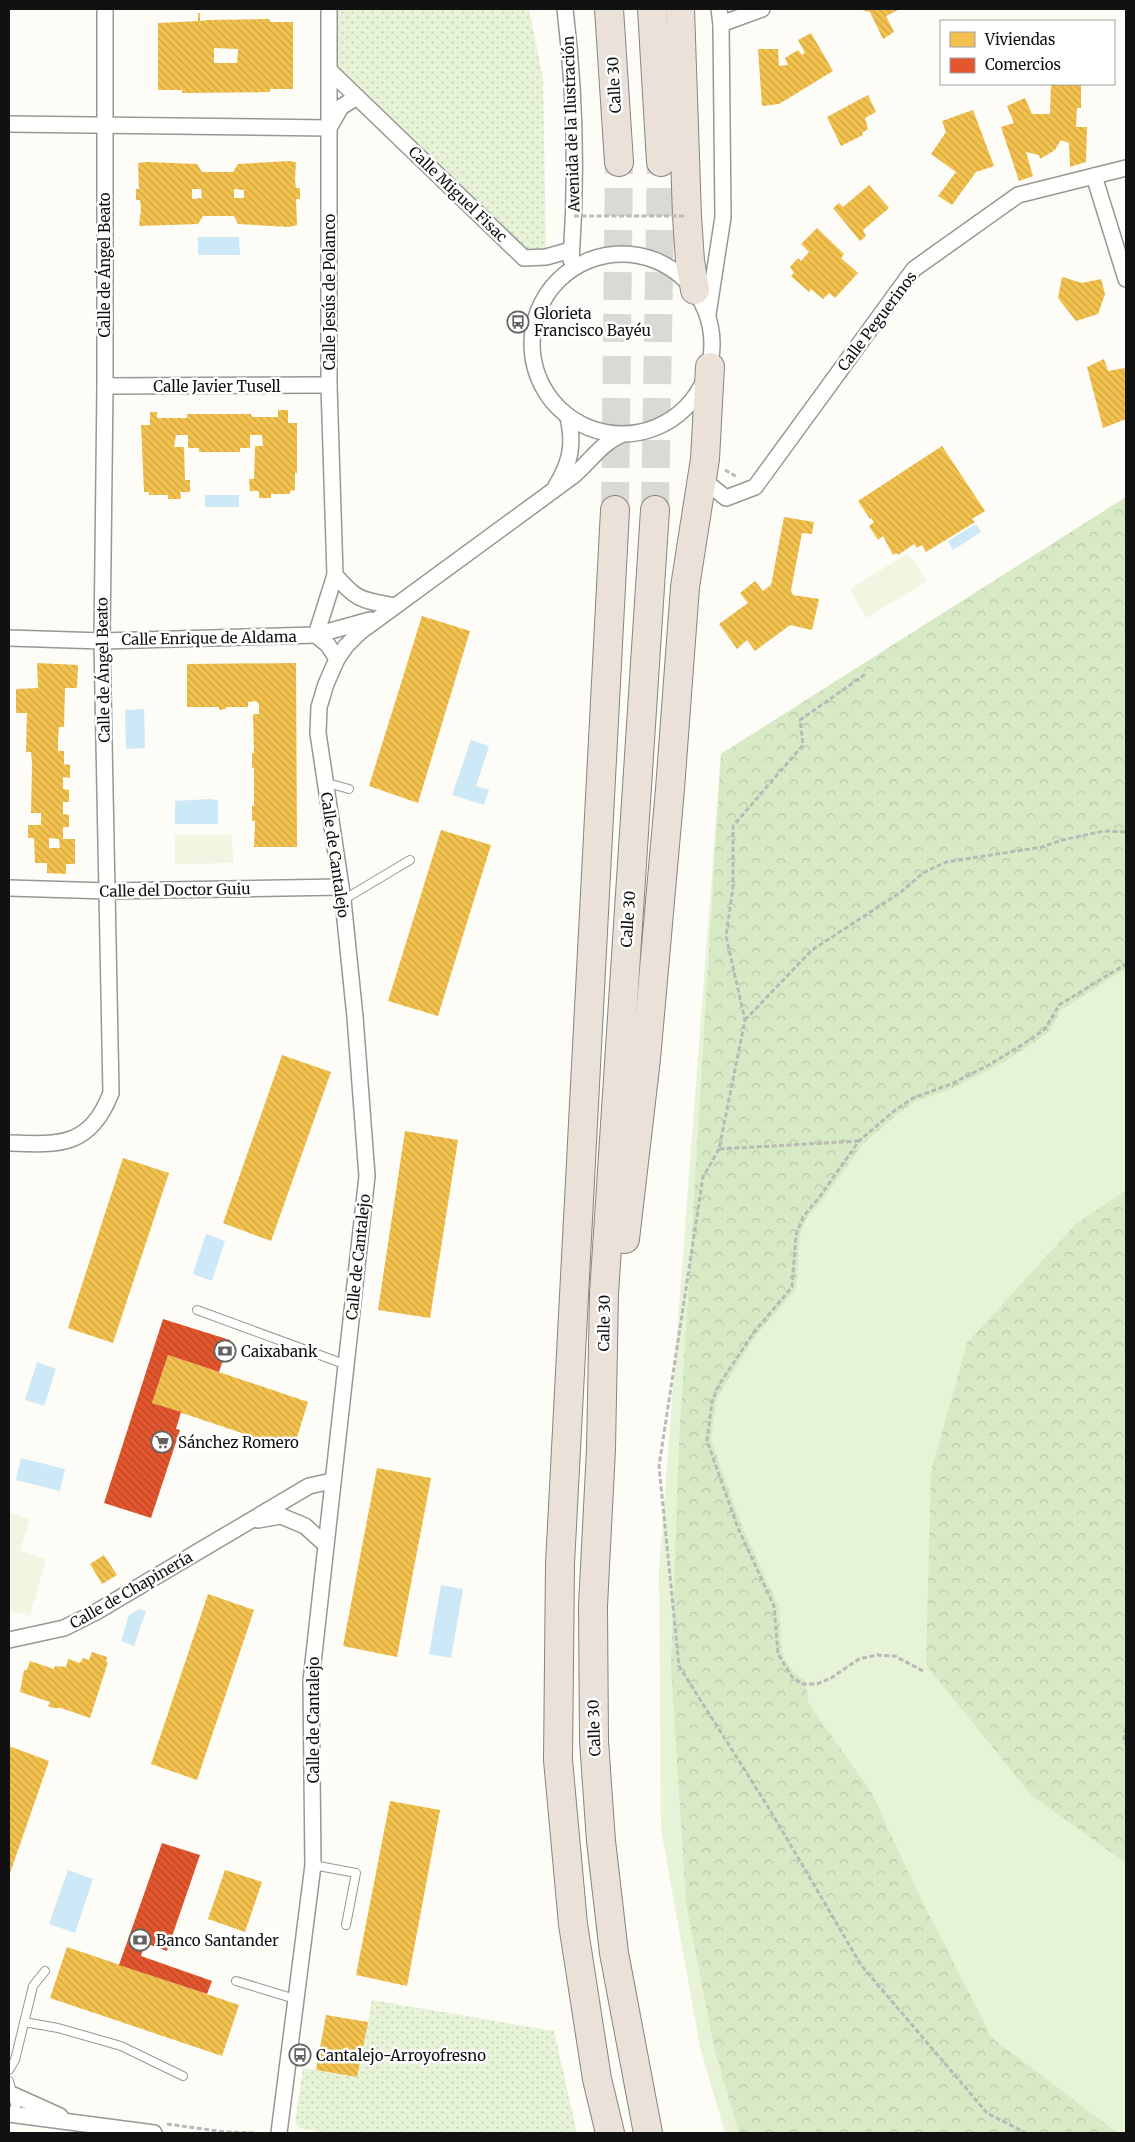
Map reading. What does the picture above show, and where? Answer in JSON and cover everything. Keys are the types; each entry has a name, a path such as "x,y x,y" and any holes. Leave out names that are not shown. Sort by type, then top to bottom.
{"highway":[{"name":"Calle 30","path":"609,9 619,162"},
{"path":"652,9 661,162"},
{"path":"680,9 687,216 690,261 696,290"},
{"path":"601,1449 646,1059 670,789 685,587 703,468 710,367"},
{"name":"Calle 30","path":"610,2133 597,2079 573,1924 558,1760 560,1564 615,510"},
{"name":"Calle 30","path":"648,2133 614,1953 601,1841 594,1742 593,1606 601,1449 604,1294 655,510"}],"street":[{"name":"Calle de Ángel Beato","path":"12,1143 47,1144 76,1138 96,1123 112,1093 102,640 105,386 104,158 106,126 104,9"},
{"name":"Calle Jesús de Polanco","path":"316,635 335,575 329,385 329,9"},
{"name":"Avenida de la Ilustración","path":"565,9 574,145 574,216 570,269"},
{"path":"708,314 723,217 720,16 762,9"},
{"name":"Calle Miguel Fisac","path":"330,71 524,258 546,257 571,250"},
{"path":"9,124 328,128 340,107 347,101 357,97"},
{"name":"Calle Peguerinos","path":"755,487 914,269 1018,195 1126,168"},
{"path":"1094,176 1126,279"},
{"path":"632,253 658,260 679,273 696,290 708,314 713,339 710,367 699,392 677,416 646,432 621,435 596,431 568,417 553,403 538,377 532,349 534,326 540,306 548,292 570,269 602,255 632,253"},
{"name":"Calle Javier Tusell","path":"105,386 329,385"},
{"name":"Calle de Cantalejo","path":"554,490 567,465 571,449 572,436 568,417"},
{"name":"Calle de Cantalejo","path":"279,2133 313,1865 310,1681 367,1176 355,1017 342,893 318,733 319,708 326,684 346,646 376,618 554,490 584,467 606,443 621,435"},
{"path":"703,468 726,498 755,487"},
{"path":"335,575 346,588 362,600 395,606"},
{"name":"Calle Enrique de Aldama","path":"9,638 102,640 316,635 376,618"},
{"name":"Calle Enrique de Aldama","path":"316,635 328,645 338,659"},
{"name":"Calle del Doctor Guiu","path":"9,888 108,891 342,893"},
{"name":"Calle de Chapinería","path":"9,1642 64,1628 96,1612 309,1486 332,1480"},
{"name":"Calle de Chapinería","path":"246,1522 281,1516 305,1526 326,1545"},
{"path":"9,2089 75,2122 100,2130 154,2133"},
{"path":"13,2115 75,2122"}],"lane":[{"path":"324,782 349,789"},
{"path":"342,893 410,860"},
{"path":"197,1310 347,1365"},
{"path":"313,1865 356,1872 346,1926"},
{"path":"9,2070 15,2060 33,1986 44,1971"},
{"path":"236,1981 295,1999"},
{"path":"24,2022 58,2028 122,2046 183,2076"},
{"path":"9,2089 13,2115"}],"path":[{"path":"574,216 687,216"},
{"path":"703,468 755,487"},
{"path":"867,673 800,720 803,745 733,826 733,887 726,936 745,1020 719,1149 703,1177 659,1466 679,1666 770,1810 861,1965 987,2114 1026,2133"},
{"path":"745,1020 812,950 901,892 923,873 946,862 1042,847 1062,840 1104,831 1126,832"},
{"path":"924,1671 895,1656 877,1655 859,1659 817,1684 803,1684 792,1677 778,1654 774,1606 738,1528 707,1441 712,1401 719,1385 754,1332 792,1287 796,1235 803,1217 859,1141 894,1111 913,1098 974,1073 1025,1043 1045,1029 1059,1006 1126,964"},
{"path":"719,1149 859,1141"},
{"path":"1126,1728 1124,1737 1126,1744"}],"green space":[{"path":"329,9 529,9 543,79 546,250 524,258 330,71"},
{"path":"1126,497 1126,2133 725,2133 700,2047 661,1829 659,1571 721,754"},
{"path":"1126,497 1126,969 1062,1009 1049,1032 1028,1047 992,1069 953,1088 915,1102 896,1115 863,1144 824,1198 806,1219 800,1236 796,1289 757,1334 723,1387 716,1402 711,1440 742,1526 778,1605 781,1646 787,1664 805,1680 809,1704 871,1792 917,1891 992,2038 1118,2133 739,2133 714,2048 686,1902 671,1667 679,1442 721,754"},
{"path":"908,553 927,581 866,618 850,589"},
{"path":"175,835 232,835 233,863 175,864"},
{"path":"1126,1190 1126,1863 1032,1796 926,1665 931,1471 967,1343 1076,1224"},
{"path":"9,1512 30,1519 20,1551 46,1559 30,1616 9,1610"},
{"path":"372,2000 554,2031 577,2133 326,2133 299,2128 295,2122 303,2068 357,2077"}],"water":[{"path":"198,237 239,237 240,255 198,255"},
{"path":"205,495 239,495 239,507 205,507"},
{"path":"976,524 981,532 953,550 948,541"},
{"path":"144,709 145,748 126,749 125,710"},
{"path":"471,740 489,746 476,786 489,790 484,805 452,795"},
{"path":"218,800 218,824 175,824 175,801"},
{"path":"206,1234 225,1241 212,1281 193,1274"},
{"path":"37,1362 56,1369 44,1406 25,1400"},
{"path":"21,1458 65,1469 60,1491 16,1480"},
{"path":"441,1585 463,1589 451,1658 429,1654"},
{"path":"140,1609 146,1611 134,1646 121,1641 129,1615"},
{"path":"68,1870 93,1879 75,1933 49,1924"}],"building: Viviendas":[{"path":"858,9 900,9 886,16 894,32 883,39 870,12"},
{"path":"198,13 200,13 200,21 269,19 270,22 293,22 293,89 270,89 270,92 182,93 182,90 158,90 158,23 198,21","holes":["214,48 238,49 237,63 214,63"]},
{"path":"811,33 833,71 779,104 762,106 758,49 778,49 779,66 788,65 785,58 798,50 802,55 805,53 798,40"},
{"path":"1051,85 1081,85 1081,108 1077,108 1076,127 1087,127 1086,162 1070,167 1069,143 1061,140 1055,150 1040,159 1039,155 1026,152 1033,176 1019,181 1001,127 1014,123 1007,106 1025,98 1032,114 1050,114"},
{"path":"868,95 876,112 865,118 868,129 862,133 863,135 841,146 827,117"},
{"path":"973,110 994,166 976,172 952,205 938,196 956,172 931,154 946,132 942,121"},
{"path":"296,162 296,188 300,188 300,199 296,199 297,225 289,227 238,224 234,216 203,216 198,224 139,226 141,208 140,200 136,200 136,189 139,189 138,163 197,164 202,172 233,172 238,164","holes":["192,189 201,189 202,198 192,199","234,189 244,190 244,198 234,198"]},
{"path":"869,185 889,208 863,230 866,236 860,241 833,208 839,203 843,207"},
{"path":"817,228 844,254 841,258 858,273 835,298 829,293 823,299 811,289 809,292 791,276 794,273 790,267 798,258 801,261 809,252 801,244"},
{"path":"1062,277 1082,283 1101,279 1105,294 1098,314 1076,321 1058,298"},
{"path":"1104,359 1108,371 1125,368 1126,419 1103,428 1087,367"},
{"path":"278,410 288,410 288,423 297,423 297,473 295,473 295,490 290,491 290,494 271,494 271,498 259,498 259,491 250,491 249,479 254,479 255,446 263,446 262,435 250,435 250,448 240,448 240,452 199,452 199,448 188,448 188,435 176,435 174,447 184,447 185,480 190,480 190,492 180,492 181,499 168,499 168,495 149,495 149,492 144,492 141,425 150,425 150,412 157,412 157,418 187,418 187,414 251,414 252,417 278,417"},
{"path":"942,446 985,511 972,519 975,522 926,552 922,545 917,548 914,544 898,555 897,553 893,555 883,536 878,540 869,526 874,522 858,501"},
{"path":"784,517 814,522 812,534 802,533 791,590 793,595 819,599 812,630 790,625 755,651 747,640 737,649 719,624 748,603 740,593 755,581 763,591 771,585"},
{"path":"422,616 470,631 418,803 369,786"},
{"path":"37,663 78,665 77,688 65,688 64,727 59,727 58,739 58,751 64,751 64,764 70,765 70,778 63,777 63,789 69,790 69,802 63,802 63,814 69,815 69,827 63,827 63,839 75,839 75,864 66,864 66,874 47,873 47,863 35,863 34,838 28,838 28,825 41,825 41,813 31,813 32,763 31,752 26,752 27,713 16,713 16,689 38,688","holes":["49,838 59,839 60,848 49,848"]},
{"path":"296,663 297,847 254,847 255,821 252,821 252,806 254,806 254,768 252,768 252,753 254,753 253,714 259,714 259,704 256,701 248,702 248,707 226,707 226,709 219,710 219,707 187,707 187,664"},
{"path":"441,830 491,845 438,1016 388,1001"},
{"path":"282,1055 331,1072 271,1241 223,1223"},
{"path":"405,1131 458,1140 430,1318 378,1310"},
{"path":"123,1158 169,1173 113,1343 68,1328"},
{"path":"168,1355 308,1402 293,1450 152,1403"},
{"path":"377,1468 431,1478 397,1657 343,1646"},
{"path":"104,1555 117,1575 102,1584 90,1564"},
{"path":"208,1594 254,1610 197,1780 151,1764"},
{"path":"92,1652 107,1657 106,1662 108,1662 90,1718 61,1708 53,1708 48,1706 50,1702 20,1692 24,1670 27,1670 30,1661 54,1669 55,1666 66,1667 68,1659 80,1663 83,1658 89,1660"},
{"path":"9,1746 49,1761 9,1876"},
{"path":"390,1801 440,1810 407,1986 356,1975"},
{"path":"225,1870 262,1882 245,1932 208,1919"},
{"path":"67,1947 239,2005 222,2056 50,1998"},
{"path":"326,2015 368,2022 357,2077 316,2070"}],"building: Comercios":[{"path":"163,1319 230,1340 219,1372 168,1355 152,1403 181,1412 176,1429 180,1430 151,1518 104,1503"},
{"path":"162,1843 200,1855 167,1951 145,1943 141,1956 212,1981 207,1994 119,1965"}],"tunnel":[{"path":"615,510 619,162"},
{"path":"655,510 661,162"}],"place":[{"name":"Glorieta Francisco Bayéu","path":"518,322"},
{"name":"Caixabank","path":"225,1351"},
{"name":"Sánchez Romero","path":"162,1442"},
{"name":"Banco Santander","path":"140,1940"},
{"name":"Cantalejo-Arroyofresno","path":"300,2055"}]}
